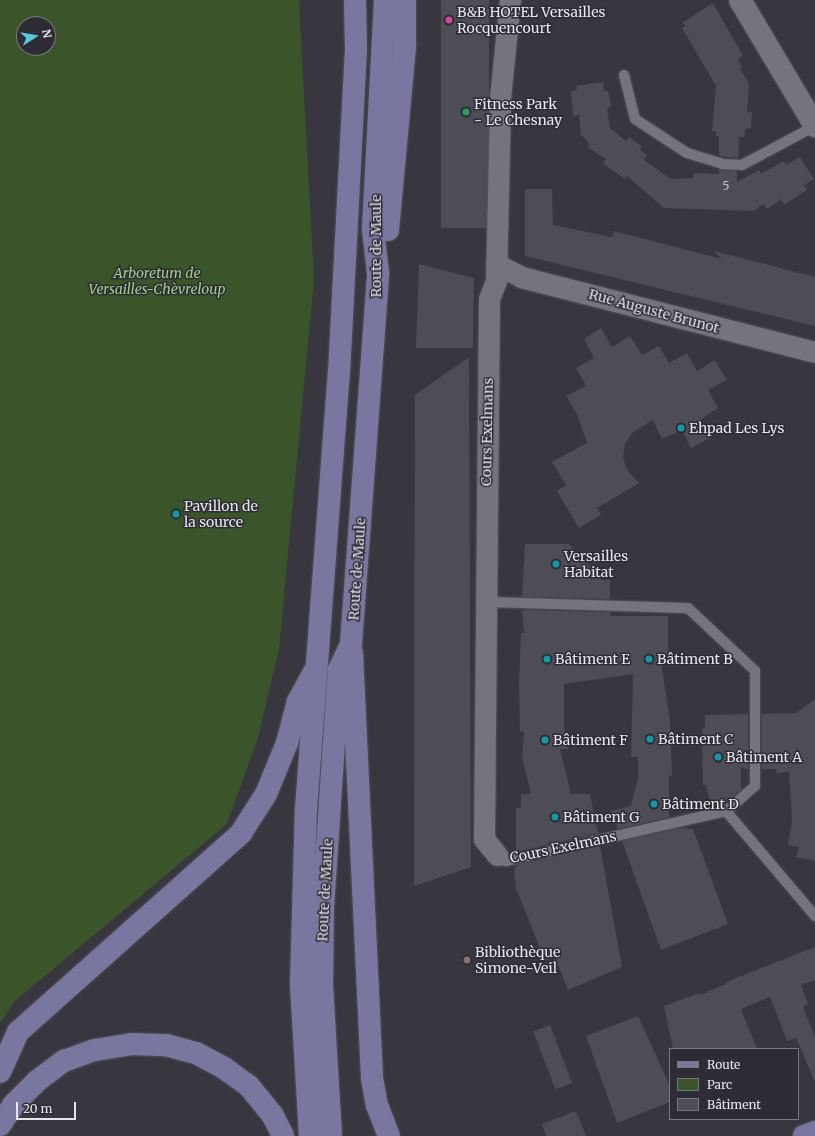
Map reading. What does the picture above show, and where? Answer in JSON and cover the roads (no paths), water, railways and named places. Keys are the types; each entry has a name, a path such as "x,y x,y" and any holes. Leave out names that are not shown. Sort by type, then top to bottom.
{"main road":[{"name":"Route de Maule","path":"310,1136 301,984 306,809 340,373 356,49 355,0"},
{"name":"Route de Maule","path":"331,1136 322,986 323,908 339,670 351,644 378,273 373,230 384,0"},
{"path":"378,273 387,236 405,45 405,0"},
{"path":"351,644 372,1078 377,1105 389,1136"},
{"path":"0,1072 18,1032 241,833 266,794 287,743 298,701 318,664"},
{"path":"0,1125 14,1104 37,1081 64,1061 94,1050 132,1044 166,1045 196,1053 224,1068 249,1086 273,1116 283,1136"},
{"path":"804,1136 815,1132"}],"street":[{"name":"Cours Exelmans","path":"497,855 484,839 489,299 496,281 500,98 510,0"},
{"path":"740,0 815,126"},
{"name":"Rue Auguste Brunot","path":"496,264 520,277 815,352"}],"lane":[{"path":"624,75 634,119 686,153 722,164 742,165 815,126"},
{"name":"Cours Exelmans","path":"486,602 688,608 755,671 755,786 726,811 506,861 497,855"},
{"path":"726,811 815,916"}],"place":[{"name":"B&B HOTEL Versailles Rocquencourt","path":"449,20"},
{"name":"Fitness Park - Le Chesnay","path":"466,112"},
{"name":"Ehpad Les Lys","path":"681,428"},
{"name":"Pavillon de la source","path":"176,514"},
{"name":"Versailles Habitat","path":"556,564"},
{"name":"Bâtiment E","path":"547,659"},
{"name":"Bâtiment B","path":"649,659"},
{"name":"Bâtiment C","path":"650,739"},
{"name":"Bâtiment F","path":"545,740"},
{"name":"Bâtiment A","path":"718,757"},
{"name":"Bâtiment D","path":"654,804"},
{"name":"Bâtiment G","path":"555,817"},
{"name":"Bibliothèque Simone-Veil","path":"467,960"}],"park label":[{"name":"Arboretum de Versailles-Chèvreloup","path":"157,282"}]}
